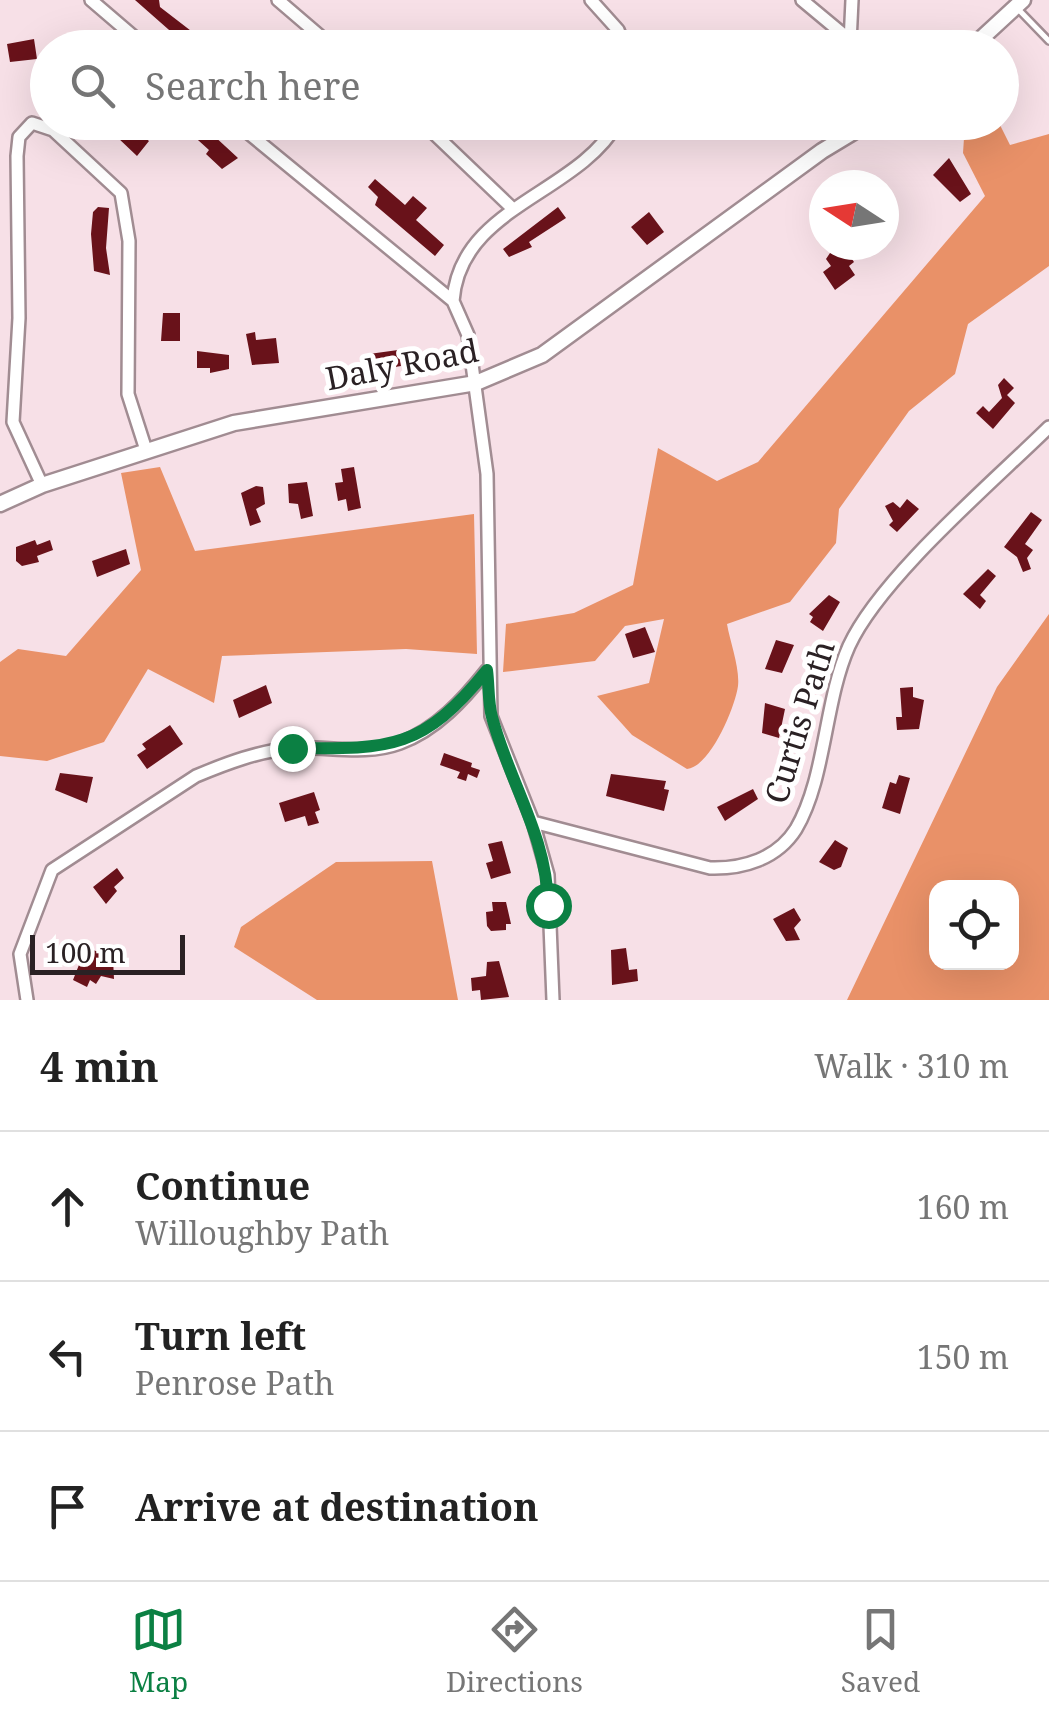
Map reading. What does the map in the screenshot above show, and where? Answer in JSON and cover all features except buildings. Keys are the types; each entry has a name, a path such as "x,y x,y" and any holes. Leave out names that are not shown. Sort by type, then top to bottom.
{"street":[{"path":"91,0 126,30"},
{"path":"278,0 313,30"},
{"path":"590,0 618,30"},
{"path":"802,0 835,30"},
{"path":"851,30 852,0"},
{"path":"991,30 1019,4"},
{"path":"30,125 19,137 16,156 18,346 12,400 13,422 42,485"},
{"path":"64,140 121,193 129,241 128,394 146,450"},
{"path":"257,140 453,301"},
{"path":"445,140 513,210"},
{"path":"552,1000 548,875 533,822 491,716 487,670 487,474 468,335 453,301 454,281 473,244 603,140"},
{"name":"Daly Road","path":"0,504 42,485 234,423 476,383 542,354 834,140"},
{"name":"Curtis Path","path":"533,822 710,868 734,869 776,850 794,831 806,807 839,672 866,616 908,568 1049,427"},
{"path":"27,1000 21,984 20,954 26,929 52,870 196,776 220,766 292,748 376,749 413,738 459,705 487,670"}],"lane":[{"path":"1019,4 1049,41"}],"shaded area":[{"path":"1049,134 1049,266 968,324 955,374 909,411 839,509 836,543 790,602 727,624 738,686 727,721 704,758 687,769 632,735 597,696 649,683 664,619 625,626 595,661 503,672 506,624 574,613 633,585 658,448 717,481 758,462 985,196 963,153 964,140 1008,140 1010,145"},
{"path":"160,467 195,551 474,514 477,654 406,649 222,656 214,703 148,669 104,742 47,761 0,756 0,662 18,649 66,656 141,570 121,473"},
{"path":"1049,614 1049,1000 847,1000 997,687"},
{"path":"432,861 458,1000 317,1000 234,947 241,927 336,862"}],"route":[{"path":"292,748 376,749 413,738 459,705 487,670 491,716 533,822 548,875 548,905"}]}
